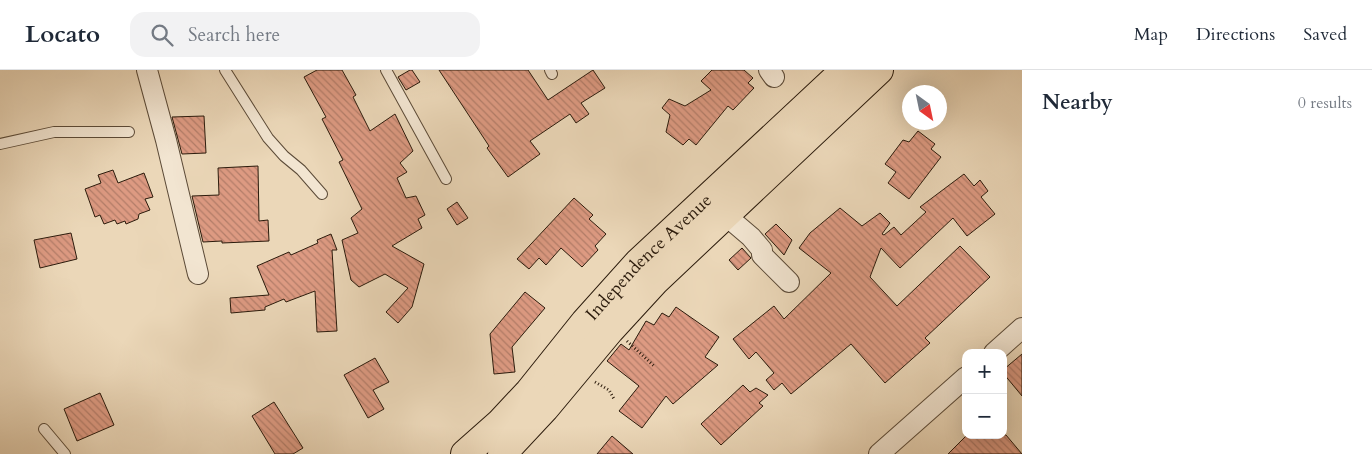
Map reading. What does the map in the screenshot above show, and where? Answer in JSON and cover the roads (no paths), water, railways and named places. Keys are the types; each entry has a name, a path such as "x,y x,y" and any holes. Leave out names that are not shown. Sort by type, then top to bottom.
{"main road":[{"name":"Independence Avenue","path":"465,454 500,423 529,392 585,322 638,263 845,70"},
{"name":"Independence Avenue","path":"502,454 545,408 610,330 655,281 879,70"}],"street":[{"path":"147,70 198,274"},
{"path":"724,214 751,238 762,250 762,256 789,282"},
{"path":"998,349 1022,328"},
{"path":"879,454 962,381"}],"lane":[{"path":"225,70 268,138 284,156 301,170 322,194"},
{"path":"386,70 446,179"},
{"path":"0,144 54,132 129,132"},
{"path":"44,429 65,454"}]}
